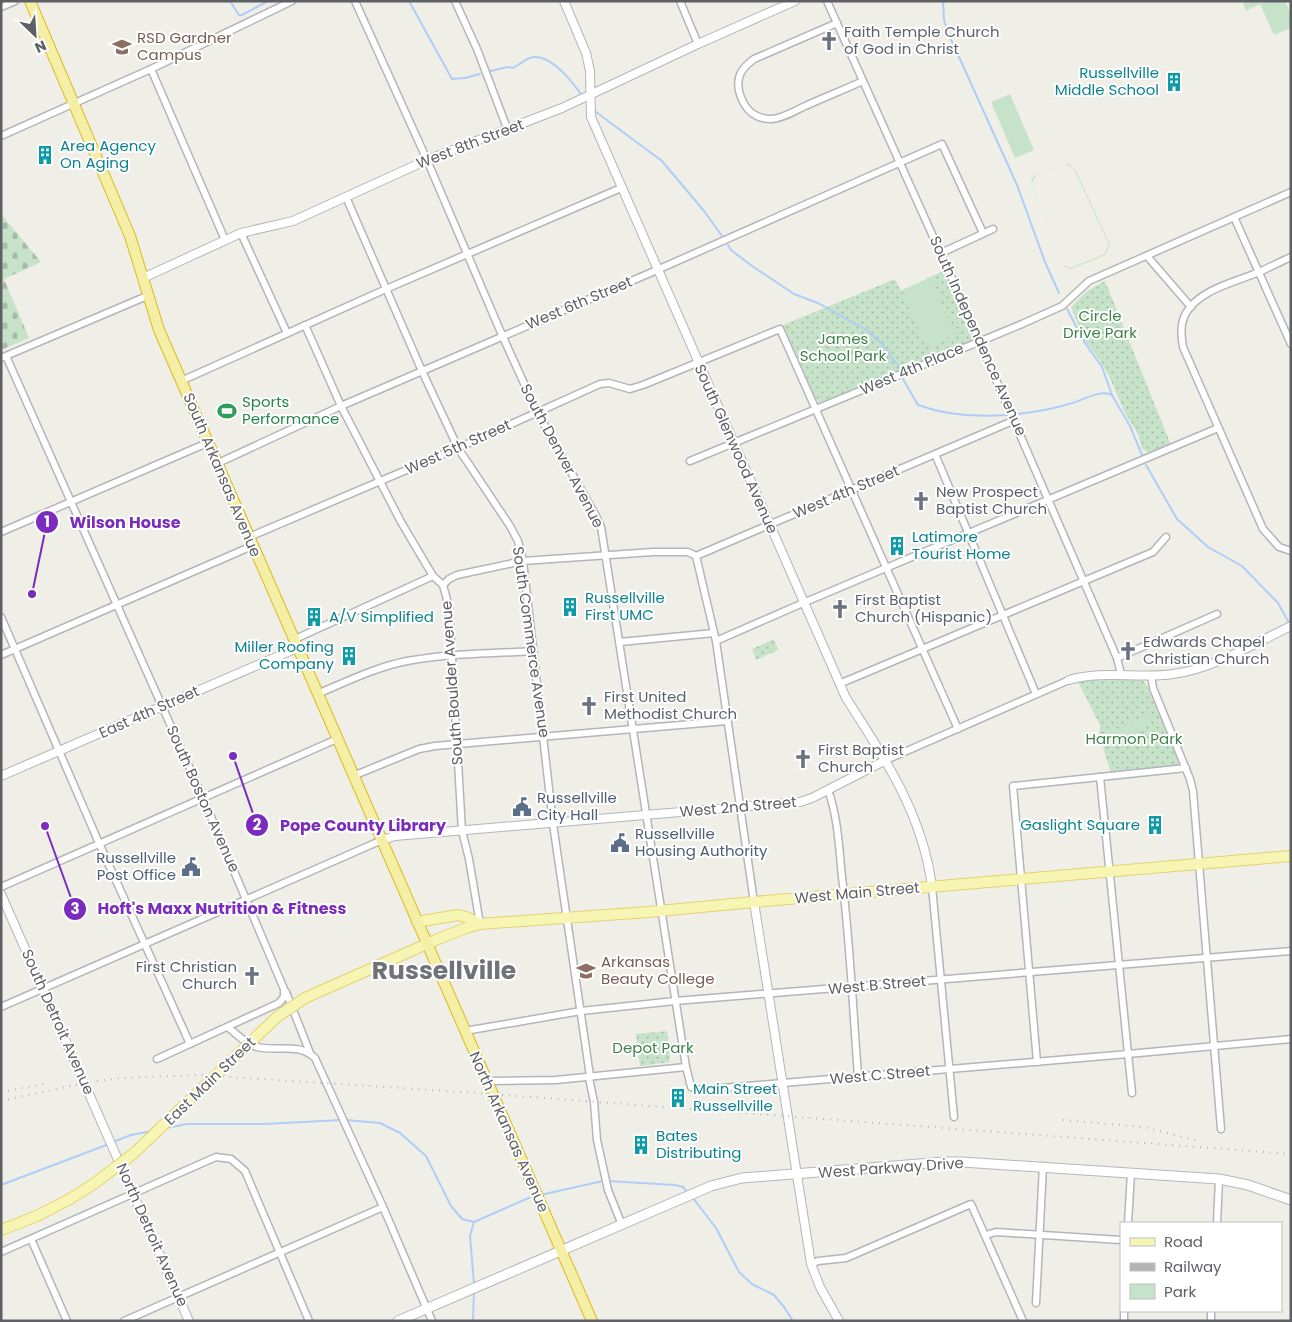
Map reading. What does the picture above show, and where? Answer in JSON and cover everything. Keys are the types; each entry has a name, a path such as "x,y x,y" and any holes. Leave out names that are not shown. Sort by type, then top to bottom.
{"highway":[{"name":"South Arkansas Avenue","path":"30,1 130,236 159,330 426,944"},
{"name":"North Arkansas Avenue","path":"426,944 592,1321"}],"main road":[{"name":"West Main Street","path":"426,944 480,924 662,911 1291,856"},
{"path":"417,922 458,916 466,917 480,924"},
{"name":"East Main Street","path":"1,1230 37,1216 96,1183 132,1154 260,1032 277,1017 305,998 426,944"},
{"name":"West Parkway Drive","path":"398,1321 696,1193 742,1178 944,1162 1043,1166 1219,1179 1248,1185 1291,1200"}],"street":[{"path":"1,7 15,1"},
{"path":"1,136 152,69 292,1"},
{"name":"South Denver Avenue","path":"356,1 537,412 601,527 686,1067"},
{"path":"455,1 477,49 507,128"},
{"name":"South Glenwood Avenue","path":"564,1 586,54 590,71 591,117 846,698 886,760 912,811 923,843 932,887"},
{"path":"680,1 698,44"},
{"name":"West 8th Street","path":"143,278 241,233 293,221 427,160 562,108 795,1"},
{"name":"South Independence Avenue","path":"827,1 1015,420 1118,658 1121,674"},
{"path":"837,23 746,65 738,80 742,101 748,110 756,116 772,119 789,114 863,81"},
{"path":"152,69 225,240"},
{"name":"West 6th Street","path":"216,464 502,335 657,270 942,144 984,233"},
{"path":"181,380 621,188"},
{"name":"West 4th Place","path":"690,461 1062,306 1089,281 1291,192"},
{"name":"South Commerce Avenue","path":"346,197 422,372 458,448 518,541 523,561 553,824 594,1102 597,1140 608,1190 622,1225"},
{"path":"1234,217 1291,344"},
{"path":"941,253 993,229"},
{"path":"241,233 287,333"},
{"path":"1147,256 1191,308"},
{"path":"1291,257 1260,272 1214,290 1196,302 1187,312 1182,324 1181,335 1183,347 1263,529 1279,547 1291,551"},
{"path":"3,357 147,296"},
{"name":"South Boulder Avenue","path":"305,325 341,406 401,522 434,576 443,586 449,607 462,831 469,859 480,924"},
{"name":"West 5th Street","path":"1,655 118,604 381,481 600,384 609,383 630,388 643,386 780,329 816,410"},
{"name":"South Boston Avenue","path":"3,357 118,604 204,798 284,989 284,997 279,1004 228,1027"},
{"path":"816,410 958,729"},
{"name":"West 4th Street","path":"696,556 1015,420"},
{"path":"716,641 1218,428"},
{"path":"1,532 207,443"},
{"path":"935,454 1036,694"},
{"path":"840,684 1153,552 1166,538"},
{"path":"443,586 449,579 457,575 523,561 652,552 688,552 696,556 716,641 754,902 811,1264 820,1287 838,1321"},
{"path":"295,644 434,576"},
{"path":"1118,658 1217,614"},
{"path":"1,617 99,843 190,1044"},
{"path":"1069,680 1093,674 1173,674 1206,665 1291,626"},
{"path":"620,642 714,633"},
{"name":"East 4th Street","path":"1,776 162,706 295,644"},
{"path":"317,694 376,669 406,661 533,651"},
{"path":"1152,675 1153,688 1186,768 1192,791 1221,1129"},
{"name":"West 2nd Street","path":"382,840 395,836 800,802 812,798 886,760 1069,680"},
{"path":"353,776 419,749 456,744 727,721"},
{"path":"1,886 337,739"},
{"path":"1037,1062 1013,786 1186,768"},
{"path":"1100,777 1132,1093"},
{"path":"828,790 837,827 858,1076"},
{"path":"1,1008 382,840"},
{"path":"932,887 954,1117"},
{"name":"South Detroit Avenue","path":"1,894 114,1150"},
{"name":"West B Street","path":"464,1031 581,1011 675,1001 1291,952"},
{"path":"284,989 310,1054"},
{"path":"157,1059 228,1027 250,1044 259,1047 292,1048 308,1052 315,1058 383,1207 432,1321"},
{"name":"West C Street","path":"686,1067 691,1088 699,1090 1291,1039"},
{"path":"487,1081 556,1080 686,1067"},
{"name":"North Detroit Avenue","path":"114,1150 189,1321"},
{"path":"1,1252 216,1157 231,1159 245,1172 281,1252 309,1321"},
{"path":"1036,1303 1043,1166"},
{"path":"1128,1222 1131,1173"},
{"path":"1217,1222 1219,1179"},
{"path":"811,1264 818,1261 846,1258 971,1204 1023,1321"},
{"path":"124,1321 383,1207"},
{"path":"986,1235 996,1232 1120,1240"},
{"path":"31,1239 67,1321"}],"green space":[{"path":"1242,1 1285,1 1291,15 1291,28 1274,35 1260,4 1246,11"},
{"path":"1010,94 1034,150 1015,158 991,102"},
{"path":"1064,164 1036,175 1032,183 1059,258 1031,181 1035,175"},
{"path":"1064,164 1069,164 1076,171 1110,245 1105,255 1071,269 1065,267 1059,258 1065,266 1071,268 1104,254 1109,245 1075,171 1070,166"},
{"path":"1,214 41,262 4,279 29,338 1,350"},
{"name":"James School Park","path":"945,270 973,335 973,341 819,403 783,325 895,279 901,291"},
{"path":"931,278 955,334 926,347 902,290"},
{"name":"Circle Drive Park","path":"1105,281 1171,445 1149,453 1142,448 1138,434 1125,413 1109,376 1084,340 1071,307 1087,291"},
{"path":"774,639 778,650 756,660 752,649"},
{"name":"Harmon Park","path":"1108,678 1142,679 1146,684 1179,762 1177,766 1111,773 1099,734 1100,725 1078,682"},
{"path":"1146,715 1151,718 1150,725 1116,743 1108,740 1107,734"},
{"name":"Depot Park","path":"667,1031 670,1062 640,1066 636,1034"}],"waterway":[{"path":"230,1 239,15 268,1"},
{"path":"409,1 452,79 480,74"},
{"path":"943,1 944,20 949,35 1017,185 1045,262 1059,293"},
{"path":"491,71 507,67 513,68 525,60 540,57 554,64 581,94"},
{"path":"596,112 662,161 704,211 722,236"},
{"path":"728,245 731,250 752,266 794,294 818,303 868,331 882,344 898,366"},
{"path":"1067,309 1085,343 1102,367 1112,395"},
{"path":"903,379 918,405 939,411 962,414 1007,415"},
{"path":"1017,414 1074,403 1096,394 1112,395 1130,426 1142,455"},
{"path":"1146,465 1177,519 1208,547 1242,566 1278,603 1288,621"},
{"path":"166,1128 187,1124 264,1124 341,1120"},
{"path":"346,1120 380,1123 400,1133 426,1156 451,1206 462,1219 474,1222 533,1196"},
{"path":"113,1142 131,1135 152,1131"},
{"path":"1,1185 109,1144"},
{"path":"540,1195 603,1181"},
{"path":"608,1181 675,1185 683,1187 688,1193"},
{"path":"693,1198 716,1228 739,1272 752,1284 774,1295 793,1321"},
{"path":"474,1222 470,1236 474,1283"},
{"path":"473,1321 474,1291"}],"railway":[{"path":"1,1101 84,1083 120,1078 198,1075 477,1093 1291,1154"},
{"path":"1,1092 44,1084"},
{"path":"1063,1120 1144,1127 1198,1141"}],"place":[{"name":"Faith Temple Church of God in Christ","path":"829,41"},
{"name":"RSD Gardner Campus","path":"122,47"},
{"name":"Russellville Middle School","path":"1174,82"},
{"name":"Area Agency On Aging","path":"45,155"},
{"name":"Sports Performance","path":"227,411"},
{"name":"New Prospect Baptist Church","path":"921,501"},
{"name":"Latimore Tourist Home","path":"897,546"},
{"name":"Wilson House","path":"32,594"},
{"name":"Russellville First UMC","path":"570,607"},
{"name":"First Baptist Church (Hispanic)","path":"840,609"},
{"name":"A/V Simplified","path":"314,617"},
{"name":"Edwards Chapel Christian Church","path":"1128,651"},
{"name":"Miller Roofing Company","path":"349,656"},
{"name":"First United Methodist Church","path":"589,706"},
{"name":"Pope County Library","path":"233,756"},
{"name":"First Baptist Church","path":"803,759"},
{"name":"Russellville City Hall","path":"522,807"},
{"name":"Gaslight Square","path":"1155,825"},
{"name":"Hoft's Maxx Nutrition & Fitness","path":"45,826"},
{"name":"Russellville Housing Authority","path":"620,843"},
{"name":"Russellville Post Office","path":"191,867"},
{"name":"Arkansas Beauty College","path":"586,971"},
{"name":"First Christian Church","path":"252,976"},
{"name":"Main Street Russellville","path":"678,1098"},
{"name":"Bates Distributing","path":"641,1145"}],"district":[{"name":"Russellville","path":"444,970"}]}
